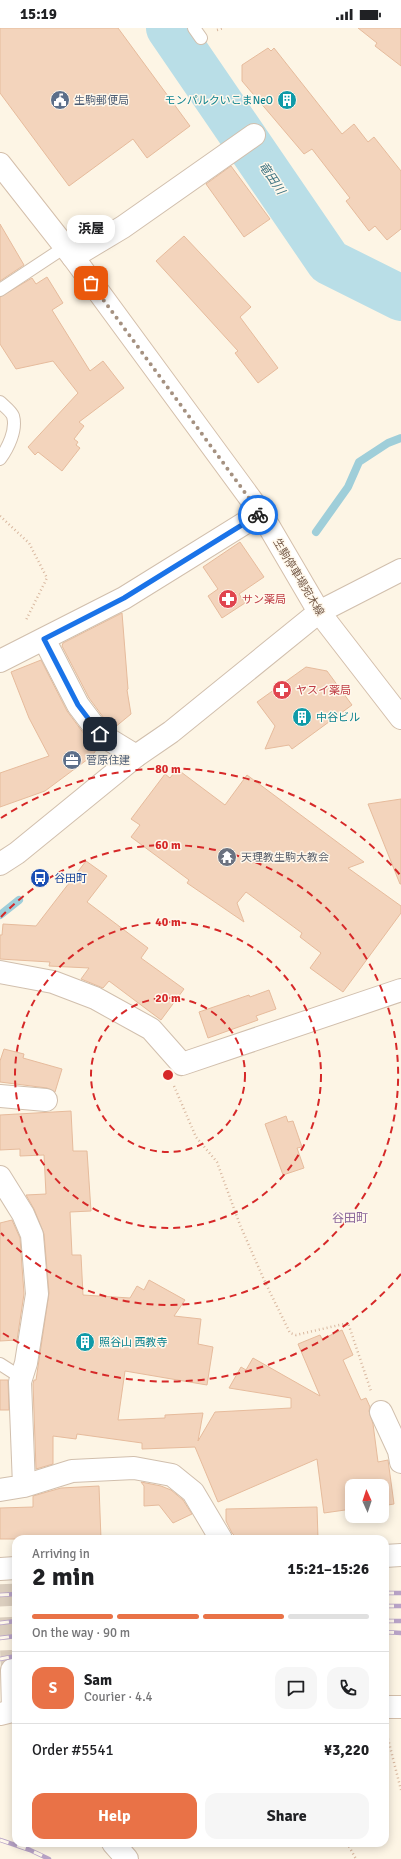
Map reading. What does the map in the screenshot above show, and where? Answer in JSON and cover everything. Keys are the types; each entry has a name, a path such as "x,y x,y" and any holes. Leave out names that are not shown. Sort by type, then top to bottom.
{"street":[{"path":"69,252 123,227 254,135"},
{"name":"生駒停車場宛木線","path":"0,164 69,252 260,513 319,612 401,718"},
{"path":"0,661 124,598 260,513"},
{"path":"0,864 17,853 136,756 171,732 319,612 401,570"},
{"path":"44,639 78,705 100,734 136,756"},
{"path":"0,972 53,982 95,998 151,1029 182,1064 401,990"},
{"path":"0,1096 46,1100"},
{"path":"0,1177 23,1214 32,1235 37,1294 26,1363 22,1378 24,1486"},
{"path":"381,1412 399,1451 401,1462"},
{"path":"0,1490 24,1486 72,1471 134,1468 172,1475 193,1492 220,1535"},
{"path":"389,1556 401,1555"},
{"path":"11,1713 12,1670"},
{"path":"389,1707 401,1707"},
{"path":"116,1847 127,1859"}],"lane":[{"path":"0,290 69,252"},
{"path":"0,402 13,415 14,425 8,446 0,459"},
{"path":"0,413 14,425"},
{"path":"0,1364 22,1378"}],"path":[{"path":"0,516 29,543 47,578 23,625"},
{"path":"182,1064 171,1076 175,1089 196,1137 217,1162 240,1225 265,1282 290,1333 296,1335 348,1323 375,1402 381,1412"},
{"path":"389,1746 401,1790"},
{"path":"349,1847 356,1859"}],"building":[{"path":"0,28 118,28 190,126 147,158 133,139 69,186 0,93"},
{"path":"358,28 401,28 401,66 375,46 377,43"},
{"path":"268,48 271,51 274,48 342,134 354,124 368,142 374,137 401,171 401,229 387,240 375,226 369,231 346,201 350,198 312,149 304,154 242,81 242,65"},
{"path":"231,166 270,219 244,237 206,184"},
{"path":"0,224 24,265 0,281"},
{"path":"184,236 251,307 240,317 278,368 258,383 235,353 238,351 156,261"},
{"path":"47,277 63,303 52,310 90,371 103,361 124,388 79,422 84,426 74,439 78,442 76,445 80,448 62,471 38,452 35,455 28,447 78,393 53,361 16,369 0,344 0,297 32,278 36,284"},
{"path":"240,542 264,577 239,594 245,603 222,618 208,596 218,589 203,567"},
{"path":"122,613 127,690 131,714 114,728 109,725 89,698 62,646 63,643"},
{"path":"41,660 67,711 90,742 97,747 92,756 45,791 0,807 0,773 49,756 29,718 11,672"},
{"name":"中谷ビル","path":"306,667 327,671 352,705 292,749 289,745 265,749 275,726 257,702"},
{"path":"177,769 225,805 247,775 364,862 348,868 401,906 401,913 343,992 310,968 321,953 300,937 302,933 246,892 237,903 244,922 187,883 189,880 131,837 140,825 131,819 165,774 170,778"},
{"path":"401,799 401,884 400,884 368,804"},
{"path":"86,861 107,876 87,902 148,948 141,958 184,989 161,1020 109,981 103,988 81,979 89,968 49,966 50,962 0,959 0,935 2,935 3,924 36,926"},
{"path":"269,990 276,1009 256,1016 258,1020 208,1038 199,1012 249,995 250,997"},
{"path":"4,1049 24,1054 23,1058 62,1069 55,1092 47,1088 0,1082 0,1061"},
{"path":"71,1111 73,1151 87,1151 91,1211 70,1212 72,1255 81,1255 83,1295 130,1298 137,1286 144,1290 149,1280 185,1300 174,1316 201,1319 198,1344 213,1347 207,1385 125,1371 118,1420 165,1418 165,1415 203,1413 198,1441 215,1412 291,1408 291,1398 229,1388 241,1367 246,1370 253,1358 320,1396 298,1344 320,1335 322,1339 342,1330 353,1355 343,1360 361,1400 366,1398 370,1407 369,1411 373,1424 378,1462 388,1460 394,1504 389,1505 389,1479 345,1479 345,1510 324,1513 317,1459 218,1502 195,1447 142,1449 142,1443 77,1434 76,1439 53,1436 53,1464 36,1469 33,1384 34,1380 36,1380 49,1293 44,1234 34,1209 26,1195 46,1194 44,1155 20,1156 20,1149 0,1150 0,1115"},
{"path":"286,1116 288,1122 293,1121 302,1147 297,1148 304,1168 283,1175 265,1124"},
{"path":"12,1220 20,1238 24,1294 17,1340 0,1341 0,1223"},
{"path":"0,1380 8,1380 9,1410 0,1410"},
{"path":"141,1482 161,1486 171,1490 183,1500 192,1514 173,1523 159,1505 144,1506 144,1486"},
{"path":"99,1486 101,1535 12,1535 12,1539 0,1539 0,1508 33,1507 33,1496 61,1488"},
{"path":"317,1507 318,1535 234,1535 226,1521 226,1509"}],"waterway":[{"name":"竜田川","path":"169,28 329,262 401,298"},
{"path":"316,532 348,487 359,462 388,443 401,438"},
{"path":"0,915 19,900"}],"tunnel":[{"path":"8,1584 12,1670"}],"railway":[{"path":"389,1593 401,1593"},
{"path":"0,1595 12,1594"},
{"path":"389,1606 401,1606"},
{"path":"389,1621 401,1621"},
{"path":"0,1623 12,1622"},
{"path":"389,1632 401,1633"},
{"path":"0,1638 12,1636"},
{"path":"0,1659 12,1657"},
{"path":"0,1840 12,1844"},
{"path":"21,1847 49,1859"}],"way so far":[{"path":"91,283 260,513 258,515"}],"place":[{"name":"生駒郵便局","path":"60,100"},
{"name":"モンパルクいこまNeO","path":"287,100"},
{"name":"浜屋","path":"91,283"},
{"name":"サン薬局","path":"228,599"},
{"name":"ヤスイ薬局","path":"282,690"},
{"name":"中谷ビル","path":"302,717"},
{"name":"菅原住建","path":"72,760"},
{"name":"天理教生駒大教会","path":"227,857"},
{"name":"谷田町","path":"40,878"},
{"name":"照谷山 西教寺","path":"85,1342"}],"district":[{"name":"谷田町","path":"350,1218"}],"route":[{"path":"100,734 78,705 44,639 124,598 258,515"}]}
